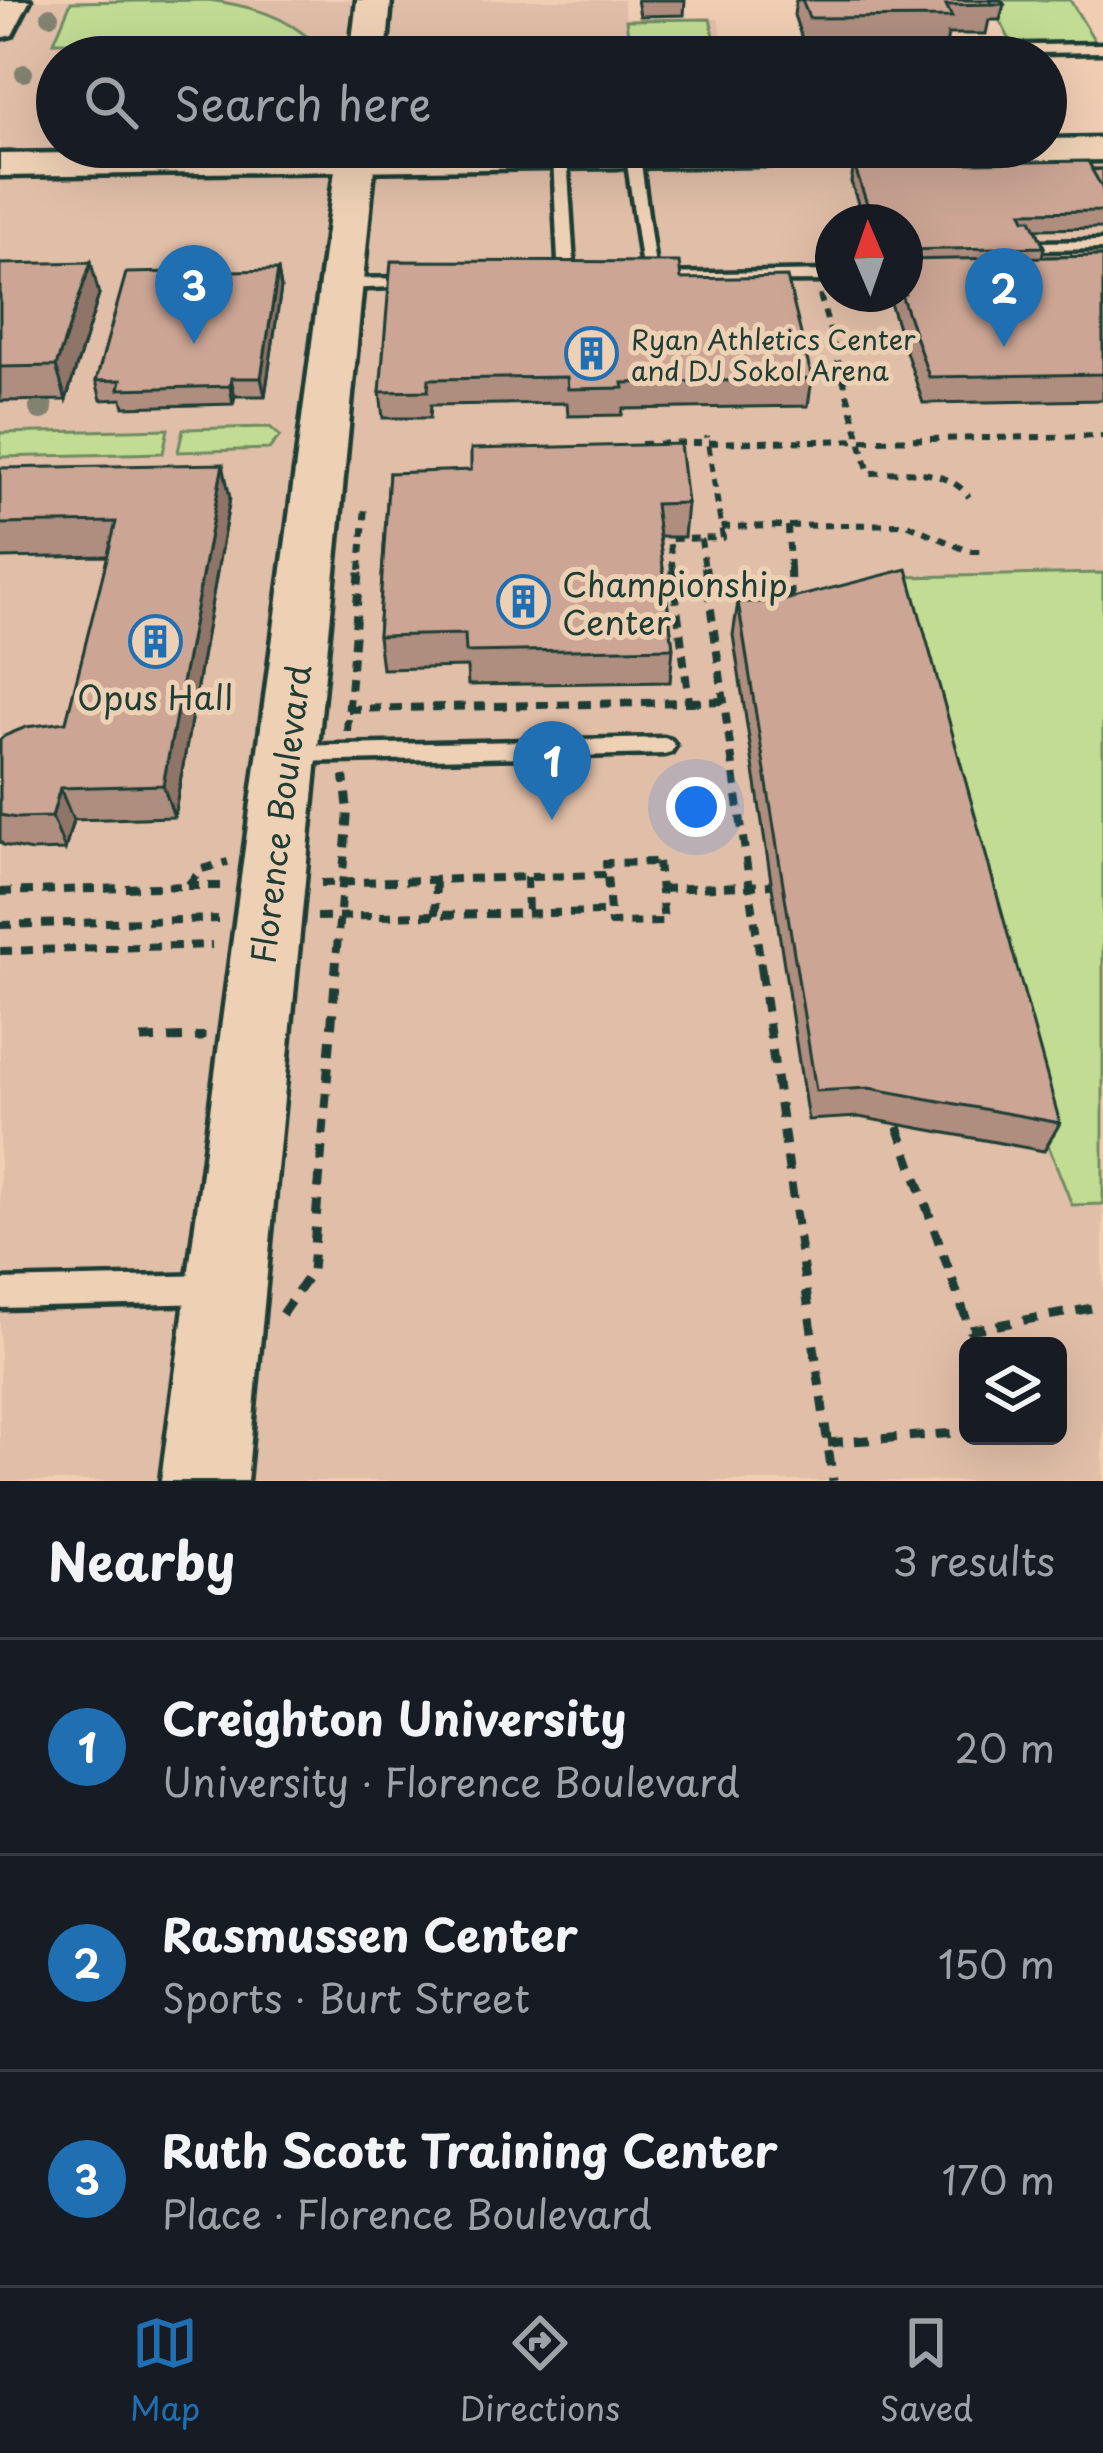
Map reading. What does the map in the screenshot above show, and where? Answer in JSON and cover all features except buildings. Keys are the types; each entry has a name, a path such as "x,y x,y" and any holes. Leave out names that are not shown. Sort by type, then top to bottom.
{"main road":[{"path":"0,28 13,0"},
{"path":"370,36 374,0"},
{"name":"Florence Boulevard","path":"204,1481 225,1288 246,896 316,753 342,284 354,168"}],"street":[{"path":"1067,150 1103,149"},
{"path":"0,165 36,164"}],"lane":[{"path":"1067,49 1103,48"},
{"path":"561,168 567,280"},
{"path":"635,168 649,279"},
{"path":"1038,246 1103,245"},
{"path":"628,279 815,276"},
{"path":"544,281 587,280"},
{"path":"342,284 432,283"},
{"path":"316,753 664,746"},
{"path":"0,1294 225,1288"}],"path":[{"path":"832,312 869,473 943,476 962,485 969,497"},
{"path":"641,444 707,439 1103,436"},
{"path":"689,702 669,539 723,538 707,439"},
{"path":"282,1315 312,1271 348,798 343,780 316,753 348,709 365,506"},
{"path":"721,527 907,524 968,551 981,550"},
{"path":"788,526 791,610"},
{"path":"701,538 833,1481"},
{"path":"348,709 723,701"},
{"path":"658,862 664,922 611,923 605,875 606,863 658,862"},
{"path":"187,886 202,869 246,896"},
{"path":"0,926 342,883 605,875"},
{"path":"527,877 528,914"},
{"path":"435,915 436,880"},
{"path":"661,889 772,885"},
{"path":"0,892 187,886 340,917 609,912"},
{"path":"210,964 212,945 246,896"},
{"path":"0,951 212,945"},
{"path":"141,1039 201,1037 204,1019"},
{"path":"898,1127 973,1337"},
{"path":"970,1330 1103,1306"},
{"path":"828,1443 959,1433"}],"shaded area":[{"path":"0,0 623,0 626,20 718,19 722,36 36,36 36,168 1067,168 1067,149 1103,149 1103,1481 0,1481"}],"green space":[{"path":"208,0 253,9 307,36 57,36 71,2"},
{"path":"989,0 1070,0 1096,43 1067,43 1067,36 1008,36"},
{"path":"710,19 714,36 628,36 626,20"},
{"path":"270,427 280,436 269,449 178,452 183,429"},
{"path":"168,429 163,453 0,457 0,433"},
{"path":"1103,573 1103,1204 1072,1205 1039,1122 902,577"}],"place":[{"name":"Ruth Scott Training Center","path":"194,344"},
{"name":"Rasmussen Center","path":"1004,347"},
{"name":"Ryan Athletics Center and DJ Sokol Arena","path":"592,354"},
{"name":"Championship Center","path":"523,602"},
{"name":"Opus Hall","path":"155,642"},
{"name":"Creighton University","path":"552,820"}]}
